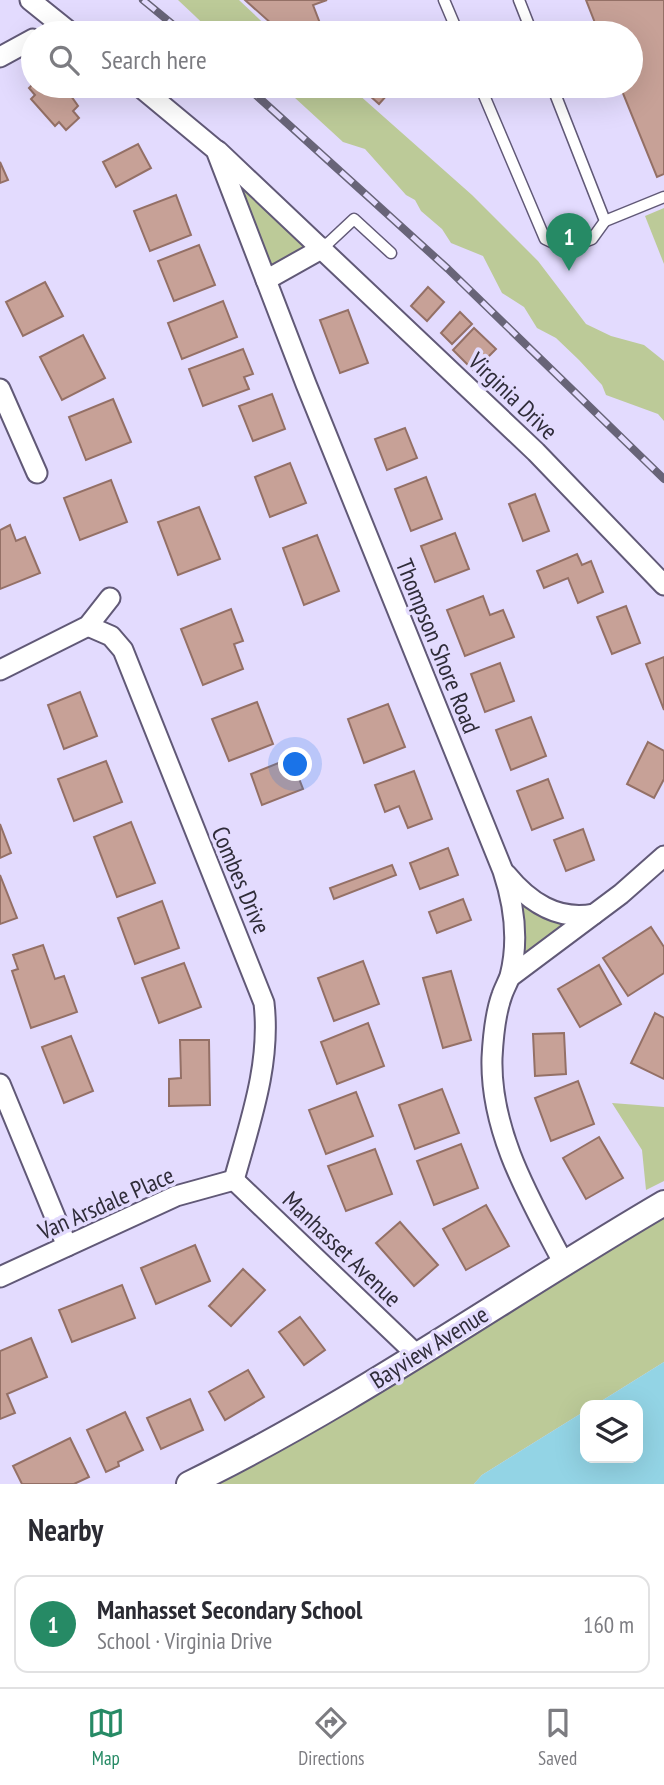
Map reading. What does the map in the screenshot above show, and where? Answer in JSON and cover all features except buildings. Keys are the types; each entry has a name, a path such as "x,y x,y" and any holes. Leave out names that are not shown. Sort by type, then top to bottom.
{"street":[{"path":"30,0 50,21"},
{"path":"0,57 21,46"},
{"name":"Thompson Shore Road","path":"153,98 216,150 503,871 514,921 510,977 501,997 494,1035 494,1101 516,1168 563,1262"},
{"name":"Virginia Drive","path":"216,150 323,248 536,452 664,585"},
{"path":"266,280 323,248"},
{"path":"0,389 37,472"},
{"path":"0,670 88,626 110,598"},
{"name":"Combes Drive","path":"88,626 111,636 123,650 264,1003 264,1059 234,1180"},
{"path":"510,977 595,913 664,856"},
{"path":"503,871 528,897 547,909 571,917 595,913"},
{"path":"0,1084 67,1246"},
{"name":"Van Arsdale Place","path":"0,1277 176,1196 234,1180"},
{"name":"Manhasset Avenue","path":"234,1180 417,1354"},
{"name":"Bayview Avenue","path":"189,1484 333,1408 563,1262 664,1203"}],"lane":[{"path":"444,0 453,21"},
{"path":"519,0 527,21"},
{"path":"485,98 545,239 566,249 592,239 605,221 664,197"},
{"path":"557,98 605,221"},
{"path":"323,248 354,219 391,253"}],"shaded area":[{"path":"178,0 239,0 261,21 200,21"},
{"path":"295,98 363,98 472,195 538,261 586,324 611,336 644,345 664,361 664,421 658,414 606,395 602,385 579,360 556,338 537,328 524,307 502,293 483,256 451,243 442,229 421,211 415,200 406,195 365,149 343,142"},
{"path":"216,150 323,248 266,280"},
{"path":"664,208 664,264 645,216"},
{"path":"516,887 579,917 510,977"},
{"path":"612,1103 664,1107 664,1181 646,1190 642,1150"},
{"path":"664,1203 664,1362 603,1400 580,1400 580,1414 482,1475 474,1484 189,1484"},
{"path":"664,1362 664,1484 474,1484 482,1475 580,1414 580,1463 643,1463 643,1400 603,1400"}],"railway":[{"path":"143,0 168,21"},
{"path":"259,98 448,269 664,479"}],"place":[{"name":"Manhasset Secondary School","path":"569,271"}]}
